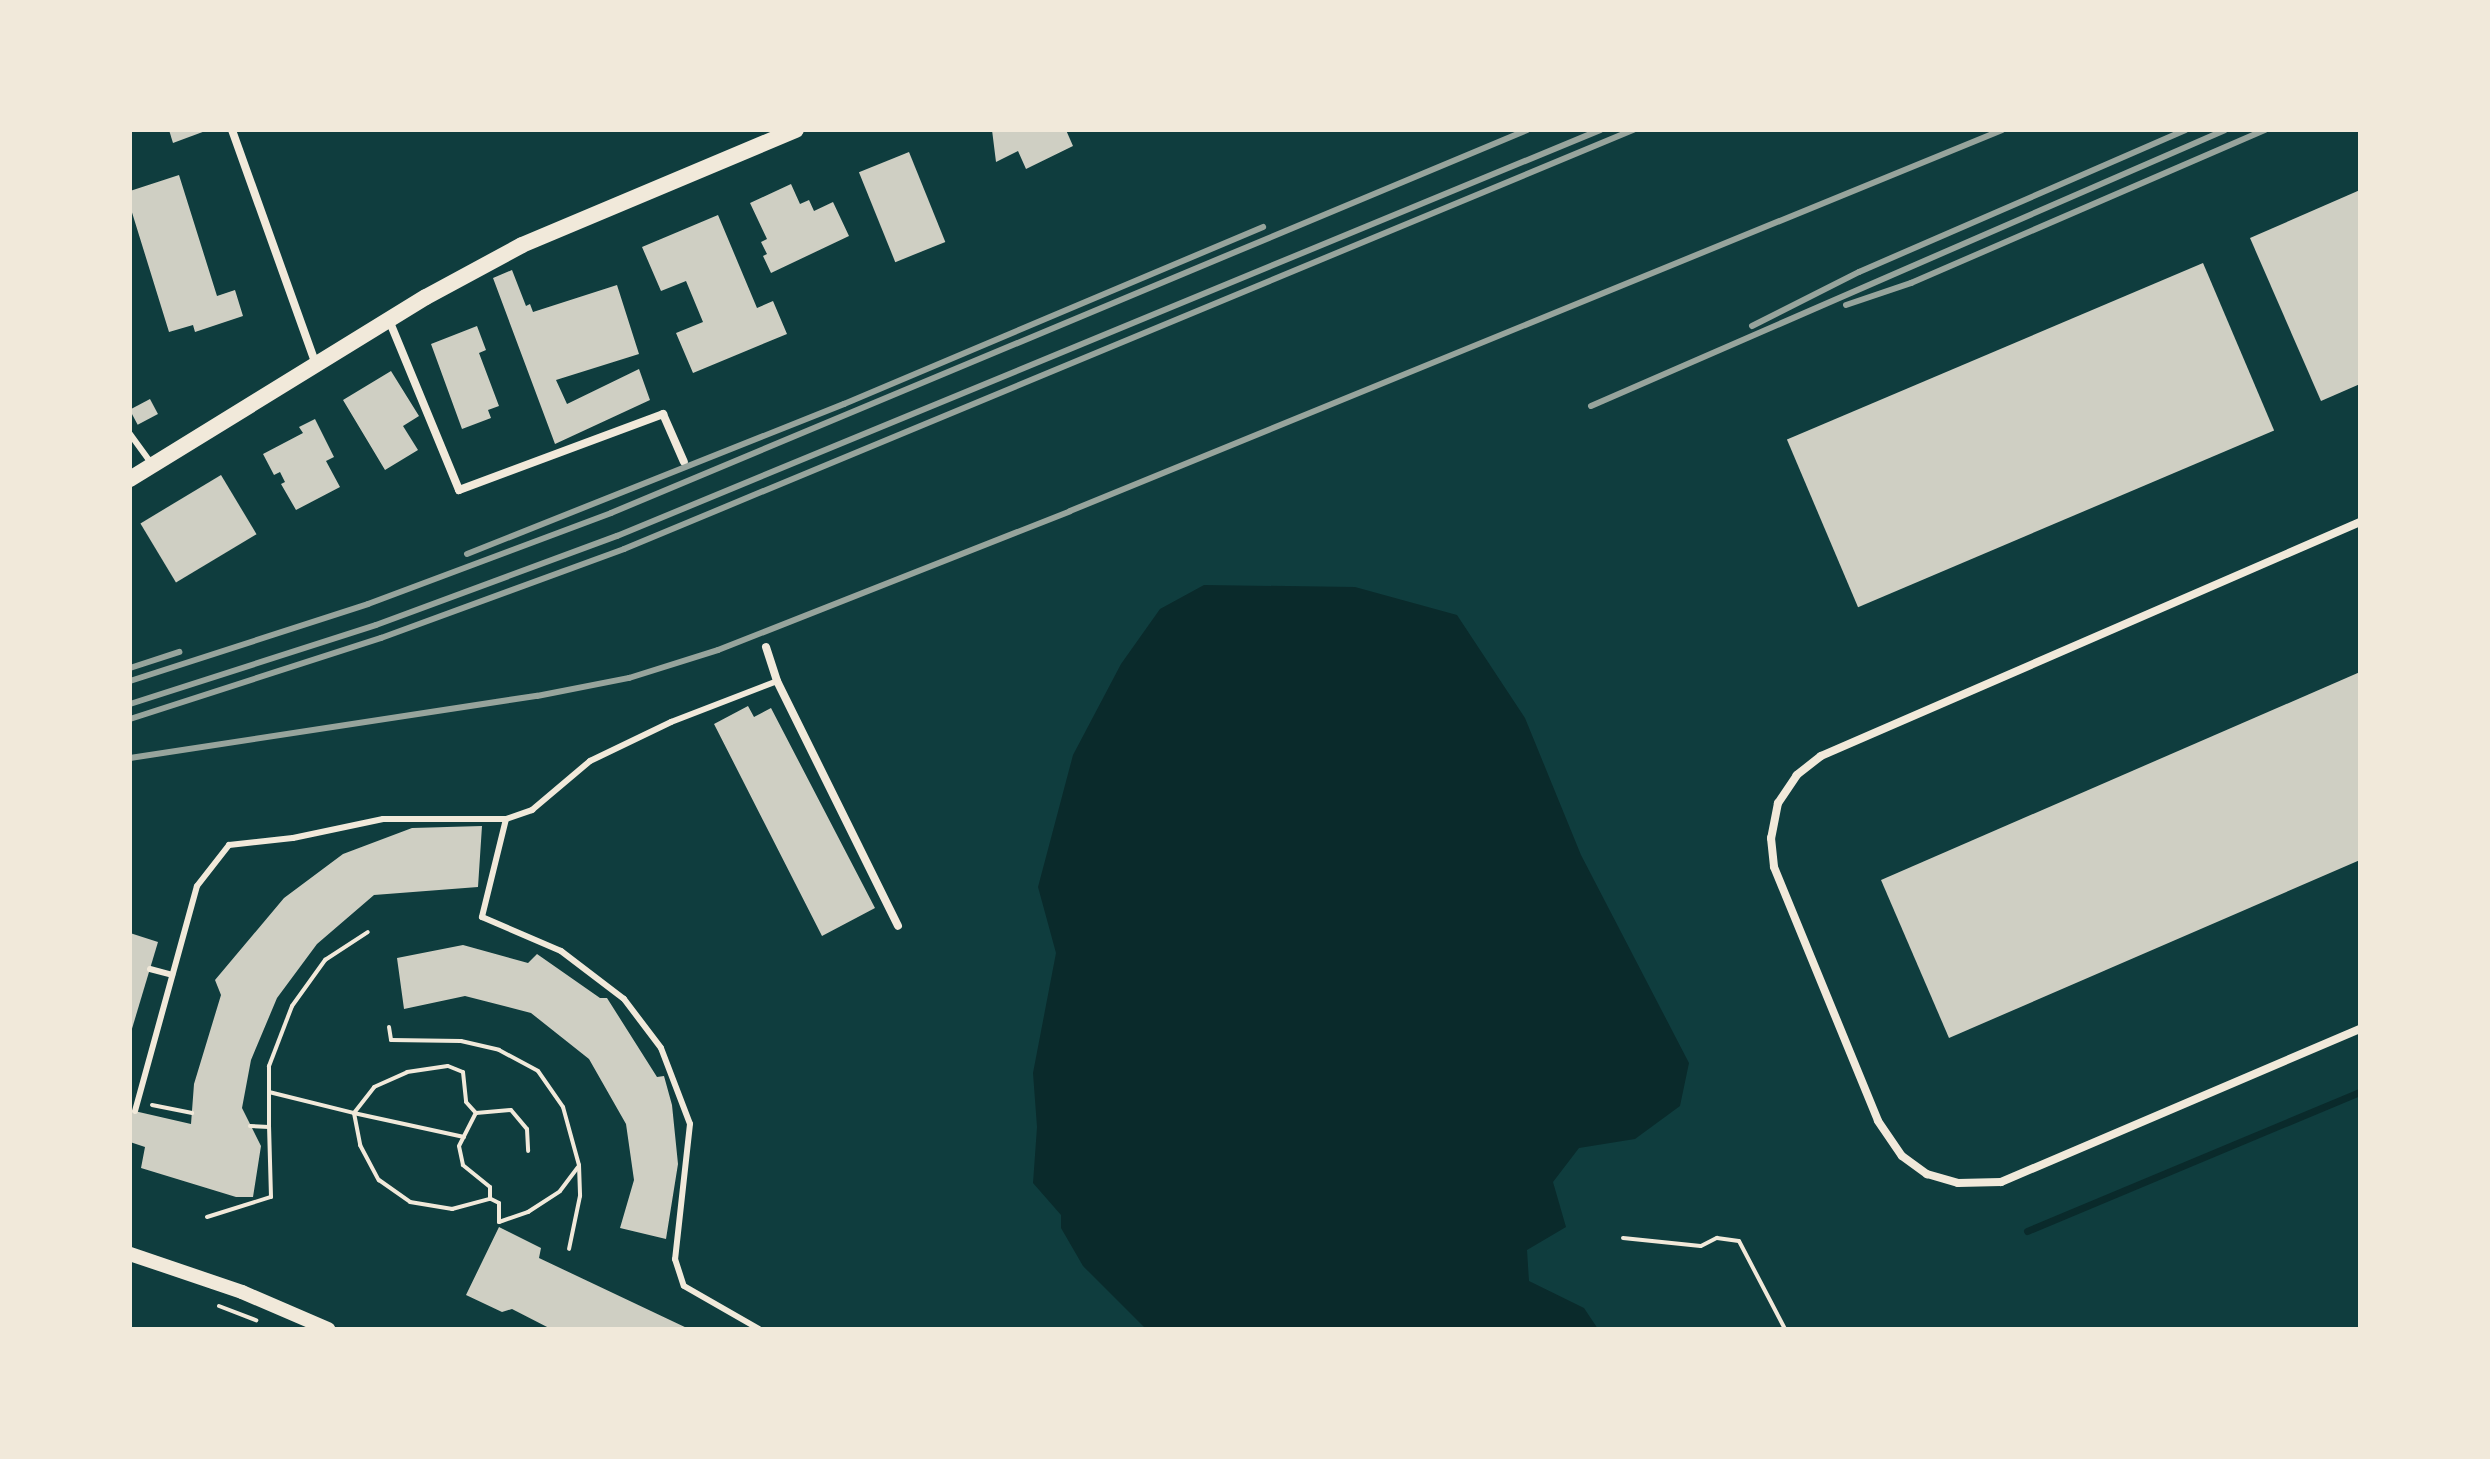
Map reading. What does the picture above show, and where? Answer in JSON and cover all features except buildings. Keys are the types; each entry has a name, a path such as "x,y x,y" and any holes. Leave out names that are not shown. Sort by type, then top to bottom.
{"main road":[{"path":"130,479 389,319 522,245 796,130"}],"street":[{"path":"232,130 316,365"},
{"path":"389,319 459,490 663,414 684,462"},
{"path":"2360,522 1821,756 1797,775 1778,803 1771,838 1774,867 1878,1121 1902,1156 1927,1174 1958,1183 2001,1182 2360,1029"},
{"path":"766,647 777,681 898,926"},
{"path":"130,1254 242,1292 328,1329"}],"lane":[{"path":"130,434 152,466"},
{"path":"135,1111 197,886 229,845 293,838 383,819 506,819 532,810 590,761 671,722 777,681"},
{"path":"506,819 482,917 561,951 624,999 661,1048 690,1124 675,1259 684,1286 759,1329"},
{"path":"150,969 172,975"}],"path":[{"path":"207,1217 271,1197 269,1066 292,1006 325,960 368,932"},
{"path":"389,1027 391,1040 461,1041 499,1050 538,1071 563,1107 579,1165 580,1196 569,1249"},
{"path":"476,1113 466,1102 463,1072 448,1066 407,1072 374,1087 354,1113 360,1145 379,1180 410,1202 452,1209 490,1199 499,1203 499,1222 528,1212 560,1191 579,1165"},
{"path":"269,1092 464,1137"},
{"path":"138,1102 192,1113"},
{"path":"476,1113 511,1110 527,1129 528,1151"},
{"path":"476,1113 459,1146 463,1165 490,1187 490,1199"},
{"path":"250,1126 269,1127"},
{"path":"1623,1238 1701,1246 1717,1238 1739,1241 1785,1329"}],"water":[{"path":"1204,585 1355,587 1457,615 1525,718 1581,855 1689,1063 1680,1106 1635,1139 1579,1148 1553,1182 1566,1227 1527,1250 1529,1281 1584,1308 1598,1329 1146,1329 1083,1266 1061,1228 1061,1215 1033,1183 1037,1127 1033,1073 1056,953 1038,887 1073,755 1121,664 1160,609"}],"waterway":[{"path":"2027,1231 2360,1092"}],"railway":[{"path":"130,681 368,604 611,513 1527,130"},
{"path":"130,704 376,625 617,536 1600,130"},
{"path":"130,719 381,638 624,549 1633,130"},
{"path":"130,758 537,696 629,678 718,650 1070,511 2002,130"},
{"path":"1752,326 1859,272 2185,130"},
{"path":"1591,406 2225,130"},
{"path":"1846,305 1911,283 2265,130"},
{"path":"467,554 844,404 1263,227"},
{"path":"130,668 179,652"}]}
